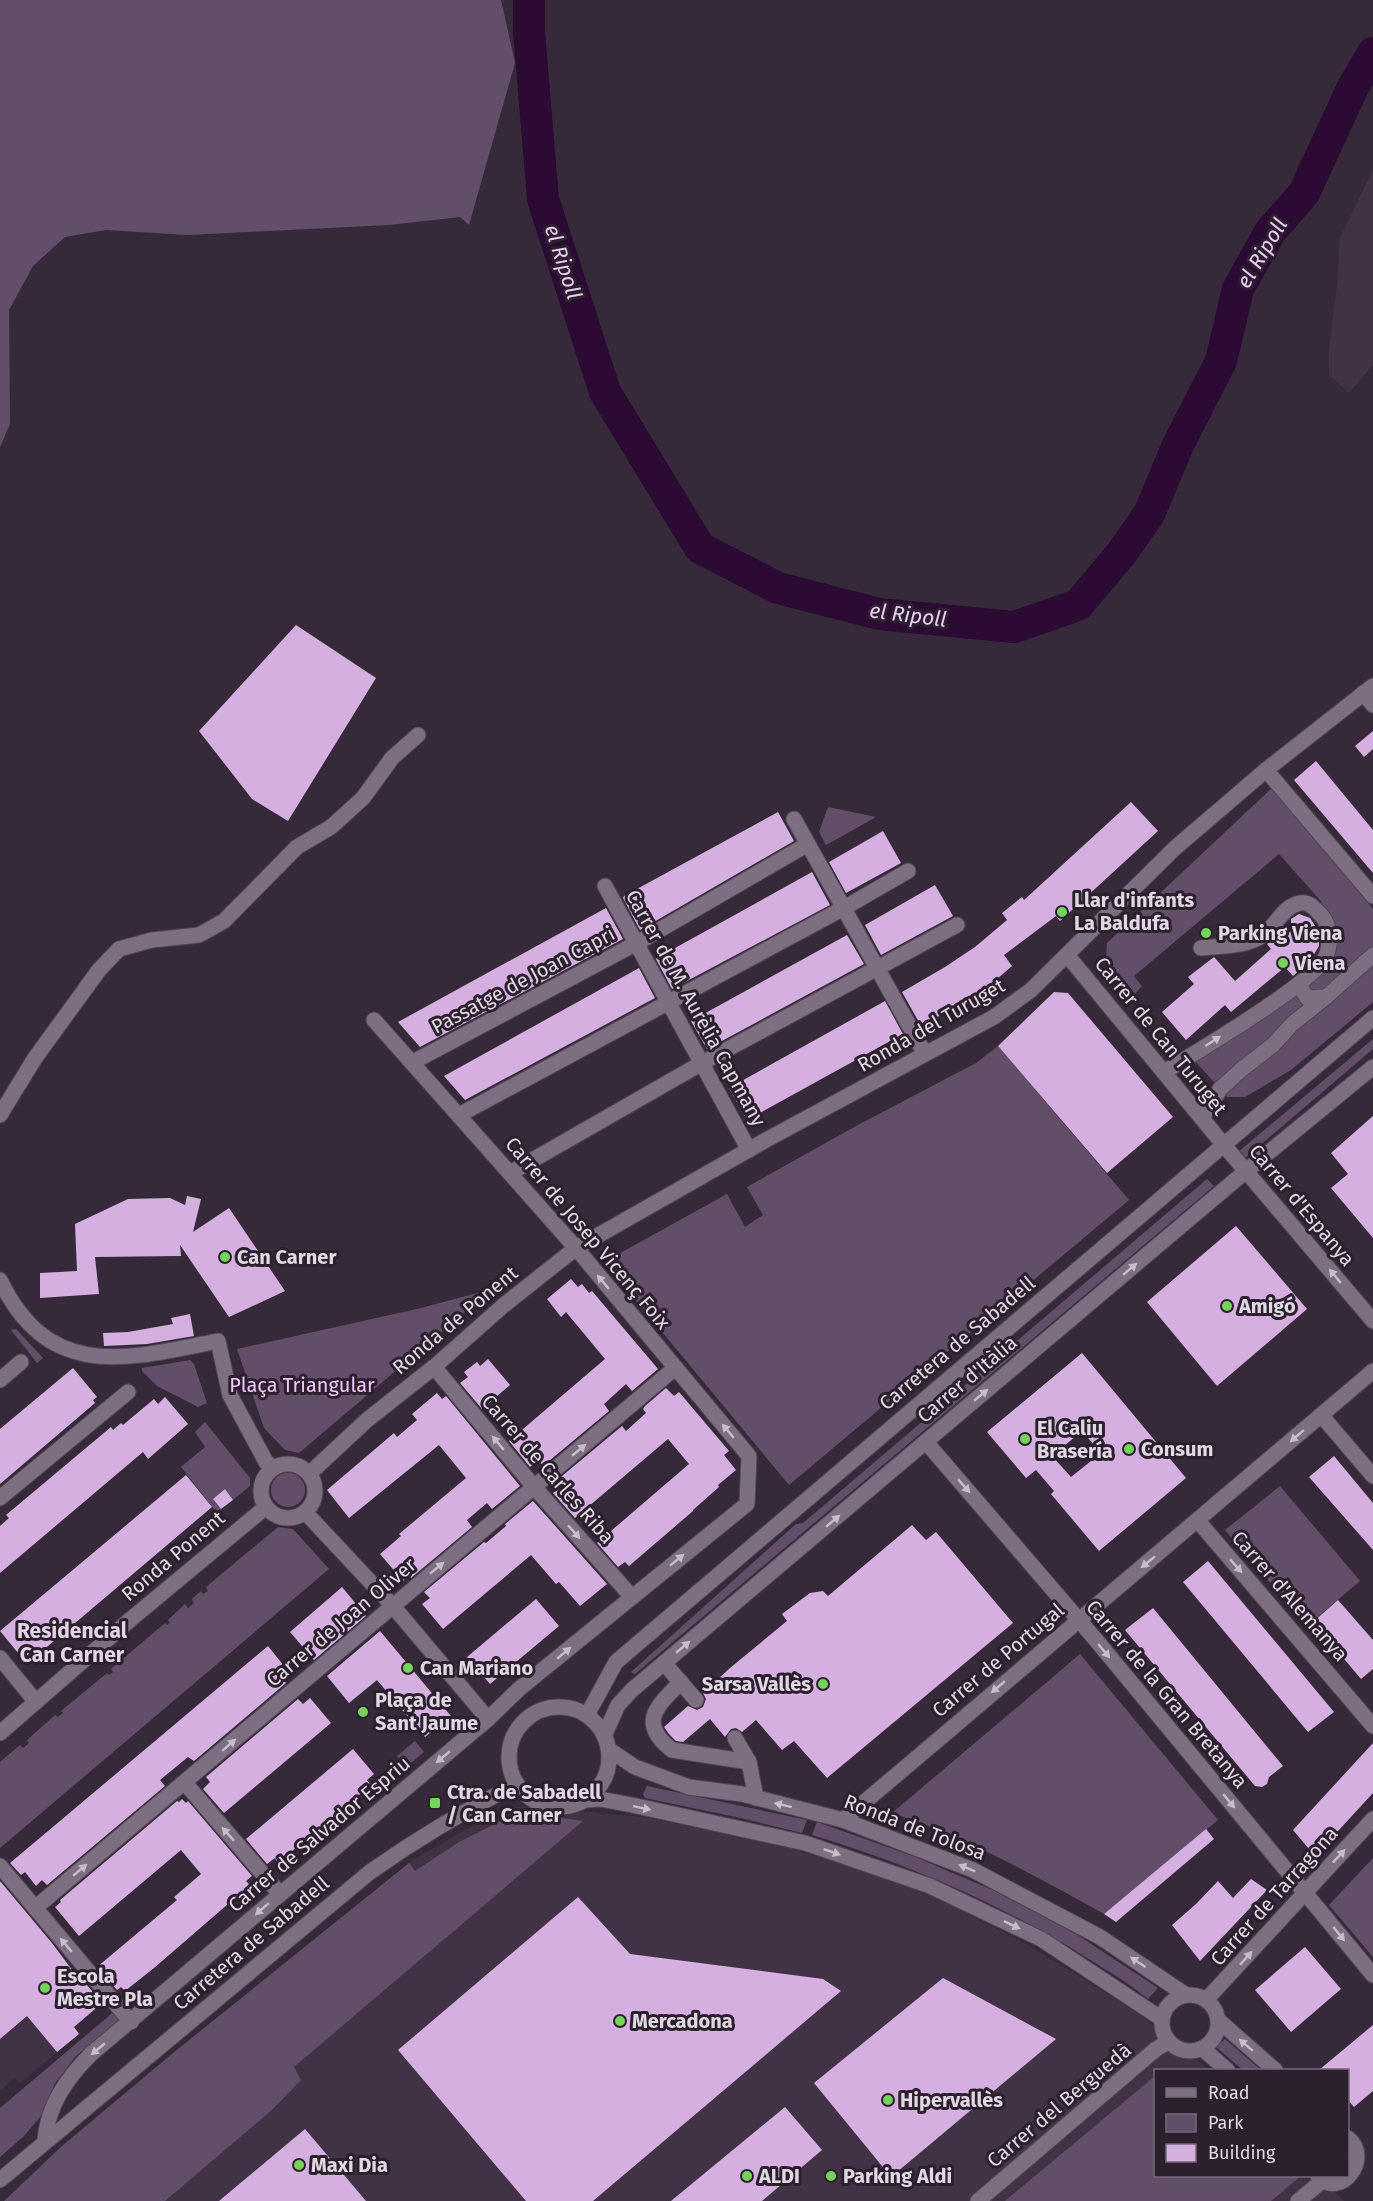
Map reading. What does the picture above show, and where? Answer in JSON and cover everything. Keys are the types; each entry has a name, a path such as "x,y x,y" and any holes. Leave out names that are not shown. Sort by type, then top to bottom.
{"street":[{"name":"Ronda del Turuget","path":"576,1248 749,1150 994,1017 1031,990 1176,848 1266,770 1370,695"},
{"path":"0,1115 36,1058 86,988 119,949 152,940 199,935 224,921 297,847 331,827 363,798 392,758 418,735"},
{"path":"1266,770 1373,896"},
{"path":"794,819 925,1054"},
{"name":"Passatge de Joan Capri","path":"412,1062 637,943 808,844"},
{"path":"459,1115 844,908 908,871"},
{"name":"Carrer de M. Aurèlia Capmany","path":"605,886 749,1150"},
{"path":"1164,1072 1297,986 1326,957 1329,937 1325,920 1313,906 1302,902 1289,907 1263,935 1249,942 1201,948"},
{"path":"510,1173 702,1063 957,925"},
{"name":"Carrer de Can Turuget","path":"1067,955 1223,1144"},
{"path":"1202,1118 1220,1089 1273,1045 1292,1024 1373,955"},
{"path":"1301,988 1307,998 1326,997"},
{"name":"Carretera de Sabadell","path":"586,1715 616,1662 1373,1018"},
{"name":"Carrer de Josep Vicenç Foix","path":"374,1020 576,1248 749,1456 748,1482"},
{"name":"Carrer d'Itàlia","path":"606,1743 618,1705 632,1690 1246,1171 1373,1067"},
{"name":"Carrer d'Espanya","path":"1223,1144 1373,1321"},
{"name":"Ronda de Ponent","path":"309,1474 367,1420 576,1248"},
{"path":"0,1280 16,1308 38,1331 72,1351 114,1358 218,1341 231,1395 267,1461 274,1468"},
{"path":"0,1380 21,1362"},
{"name":"Carrer de Carles Riba","path":"434,1366 535,1488 632,1597"},
{"name":"Carrer de Joan Oliver","path":"35,1908 675,1368"},
{"name":"Carrer de Portugal","path":"843,1820 1373,1371"},
{"path":"0,1498 128,1392"},
{"path":"1321,1415 1373,1476"},
{"name":"Carrer de la Gran Bretanya","path":"926,1442 1078,1619 1373,1975"},
{"path":"289,1464 296,1465 309,1474 313,1481 314,1498 305,1512 288,1518 275,1515 266,1507 262,1499 263,1481 274,1468 289,1464"},
{"name":"Carrer de Salvador Espriu","path":"45,2141 46,2124 64,2084 91,2054 488,1719 519,1689 747,1504 748,1482"},
{"name":"Ronda Ponent","path":"0,1734 131,1619 266,1507"},
{"path":"305,1512 392,1605 488,1719"},
{"name":"Carrer d'Alemanya","path":"1198,1521 1373,1725"},
{"path":"0,1658 36,1701"},
{"path":"664,1663 696,1700"},
{"path":"681,1682 658,1705 652,1721 656,1734 663,1743 672,1750 749,1762"},
{"path":"585,1800 597,1790 606,1775 610,1759 600,1728 586,1715 574,1709 558,1706 542,1710 527,1718 516,1730 510,1746 510,1762 517,1784 537,1802 553,1806 569,1806 585,1800 600,1799 632,1805 805,1843 930,1886 1041,1939 1162,2019"},
{"path":"735,1738 749,1762 756,1798"},
{"name":"Ronda de Tolosa","path":"606,1743 635,1767 689,1787 756,1798 843,1820 973,1870 1100,1937 1186,1995"},
{"path":"185,1783 280,1894"},
{"name":"Carretera de Sabadell","path":"0,2180 370,1872 431,1831 517,1784"},
{"name":"Carrer de Tarragona","path":"1206,2001 1373,1819"},
{"path":"0,1866 131,2022"},
{"path":"1218,2020 1215,2037 1203,2049 1194,2052 1176,2048 1168,2042 1161,2027 1162,2019 1170,2003 1186,1995 1200,1997 1212,2006 1218,2020 1274,2069"},
{"name":"Carrer del Berguedà","path":"978,2201 1156,2049 1168,2042"},
{"path":"1203,2049 1226,2069"},
{"path":"1349,2139 1366,2146 1371,2167"},
{"path":"1298,2201 1319,2179 1335,2192 1353,2192"}],"shaded area":[{"path":"1373,170 1373,365 1349,393 1329,375 1329,350 1338,277 1339,240"},
{"path":"510,1807 528,1807 644,1817 786,1847 888,1879 945,1902 1032,1947 1136,2012 1209,2069 1154,2069 1154,2177 1319,2177 1344,2201 10,2201 411,1861 497,1812"},
{"name":"Escola Mestre Pla","path":"0,1883 102,2003 74,2027 79,2034 19,2084 15,2077 0,2091"}],"green space":[{"path":"0,0 501,0 515,63 469,225 460,217 389,225 187,235 106,230 65,237 33,266 9,310 10,424 0,447"},
{"path":"1272,788 1373,909 1373,1002 1291,1070 1245,1097 1227,1097 1195,1061 1318,974 1331,920 1320,900 1279,854 1134,976 1142,986 1135,994 1106,959 1107,943"},
{"path":"828,807 876,817 826,845 819,832"},
{"path":"1373,1039 1373,1049 1244,1159 1238,1152"},
{"path":"998,1046 1129,1200 789,1485 604,1262 727,1194 745,1227 763,1215 747,1187 976,1063"},
{"path":"1207,1179 1214,1186 635,1674 631,1672 796,1524 803,1523"},
{"name":"Plaça Triangular","path":"492,1289 299,1453 285,1450 264,1428 237,1349 421,1308"},
{"path":"16,1329 43,1358 37,1363 11,1330"},
{"path":"190,1360 194,1364 207,1403 198,1407 157,1386 142,1371 142,1368"},
{"path":"205,1422 250,1478 250,1486 233,1500 225,1489 213,1499 221,1509 217,1513 181,1467 205,1447 195,1432"},
{"path":"288,1473 300,1478 305,1490 300,1502 288,1507 276,1502 271,1490 276,1478"},
{"path":"1280,1486 1360,1581 1307,1626 1225,1530"},
{"path":"278,1527 293,1529 329,1569 0,1848 0,1762 20,1745 23,1748 29,1743 27,1740 55,1715 58,1717 63,1713 61,1711 107,1673 109,1675 113,1672 111,1669 165,1623 167,1625 170,1623 168,1620 185,1604 188,1608 194,1603 192,1599 201,1591 203,1594 208,1591 206,1587"},
{"path":"1080,1654 1218,1820 1104,1914 974,1845 892,1813"},
{"path":"415,1741 424,1752 406,1767 397,1756"},
{"path":"647,1786 807,1820 802,1833 645,1798 643,1794"},
{"path":"549,1816 583,1821 294,2067 301,2080 272,2110 165,2201 4,2201 62,2146 173,2053 409,1863 415,1871 459,1842 509,1817"},
{"path":"817,1822 913,1856 995,1891 1076,1934 1158,1988 1148,1999 1118,1977 1055,1938 988,1903 919,1872 812,1835"},
{"path":"1373,1858 1373,1957 1329,1905"},
{"path":"116,2010 122,2018 76,2056 55,2083 40,2117 24,2136 0,2157 0,2108"},
{"path":"1225,2039 1260,2069 1242,2069 1216,2047"},
{"path":"1154,2077 1154,2177 1300,2177 1271,2201 1005,2201"}],"building":[{"path":"296,625 376,678 288,821 252,799 199,731"},
{"path":"1373,731 1373,749 1364,757 1355,746"},
{"path":"1316,761 1373,830 1373,873 1294,780"},
{"path":"1131,802 1158,831 1060,921 1056,916 1004,955 1012,966 997,979 964,1002 925,1024 924,1022 920,1024 902,992 975,947 1007,920 1002,913 1022,897 1024,900"},
{"path":"778,812 794,841 640,930 624,896"},
{"path":"883,831 901,863 846,893 829,862"},
{"path":"812,872 830,905 672,989 657,958"},
{"path":"935,885 953,916 881,955 865,925"},
{"path":"606,908 623,939 420,1047 398,1022"},
{"name":"Viena","path":"1299,914 1310,918 1319,932 1319,946 1310,961 1293,976 1285,967 1231,1012 1225,1005 1186,1040 1162,1012 1194,984 1188,977 1214,957 1235,981 1271,949 1267,944 1291,924 1291,919"},
{"path":"847,935 864,964 707,1049 691,1021"},
{"path":"639,968 655,998 465,1100 444,1076"},
{"path":"1054,992 1068,993 1173,1117 1107,1173 998,1046"},
{"path":"885,1001 903,1034 747,1120 729,1088"},
{"path":"1373,1116 1373,1238 1331,1188 1348,1174 1331,1153"},
{"name":"Can Carner","path":"187,1196 201,1199 193,1232 229,1208 285,1291 229,1317 180,1245 181,1256 95,1257 99,1294 40,1298 40,1273 77,1271 75,1224 128,1199 170,1198 185,1205"},
{"name":"Amigó","path":"1236,1226 1307,1309 1217,1386 1147,1302"},
{"path":"571,1279 578,1287 582,1284 589,1293 592,1291 658,1369 632,1391 626,1384 604,1404 609,1411 543,1466 538,1460 530,1467 509,1441 605,1359 566,1312 561,1317 547,1299"},
{"path":"190,1314 194,1336 147,1344 104,1346 103,1333 128,1332 173,1324 171,1318"},
{"name":"Consum","path":"1082,1353 1186,1478 1099,1551 1051,1494 1054,1491 1036,1470 1026,1478 987,1432","holes":["1082,1431 1101,1453 1071,1477 1052,1456"]},
{"path":"488,1359 510,1385 482,1409 460,1383 468,1377 464,1372 477,1362 480,1366"},
{"path":"73,1368 97,1397 93,1400 95,1403 0,1484 0,1429"},
{"path":"666,1388 674,1396 679,1392 729,1451 724,1455 736,1470 693,1511 629,1566 625,1562 618,1567 597,1543 689,1464 668,1439 575,1518 553,1493 561,1487 556,1481 622,1426 626,1431 646,1413 643,1409 645,1406"},
{"path":"437,1393 442,1399 446,1396 520,1486 492,1509 487,1503 467,1520 472,1527 411,1578 409,1575 403,1581 380,1554 401,1536 399,1534 466,1478 439,1445 349,1518 327,1490 394,1433 397,1437 417,1420 412,1414"},
{"path":"165,1397 188,1424 148,1459 143,1452 0,1573 0,1526 9,1518 6,1515 111,1427 113,1430 121,1423 123,1425 154,1399 158,1404"},
{"path":"1334,1456 1373,1503 1373,1550 1309,1477"},
{"path":"186,1475 212,1507 35,1657 31,1652 23,1659 0,1631"},
{"path":"225,1489 233,1500 221,1509 213,1499"},
{"path":"533,1501 607,1584 580,1606 559,1582 556,1584 531,1555 443,1629 422,1604 430,1598 424,1592 484,1542 486,1543"},
{"path":"912,1525 926,1540 936,1532 1013,1623 827,1778 794,1741 782,1750 756,1720 742,1732 736,1728 731,1729 725,1737 710,1719 683,1742 676,1741 669,1734 664,1727 688,1706 697,1710 703,1707 706,1699 703,1693 787,1621 782,1614 810,1593 823,1591 828,1596"},
{"path":"1208,1561 1334,1712 1308,1732 1183,1582"},
{"path":"342,1587 366,1616 314,1660 290,1632"},
{"path":"536,1599 559,1626 490,1684 467,1657"},
{"path":"1338,1600 1373,1640 1373,1669 1361,1679 1313,1622"},
{"path":"1153,1608 1283,1766 1269,1777 1267,1784 1262,1787 1255,1786 1125,1630"},
{"path":"380,1631 451,1716 425,1737 377,1680 349,1703 327,1676"},
{"path":"268,1646 288,1671 281,1677 286,1683 194,1761 188,1757 160,1780 165,1786 47,1885 42,1880 36,1886 25,1872 21,1875 10,1863"},
{"path":"310,1698 331,1723 224,1813 203,1789 210,1782 206,1777 298,1699 303,1704"},
{"path":"1373,1743 1373,1793 1315,1856 1293,1830"},
{"path":"353,1749 374,1774 367,1780 371,1785 278,1863 275,1858 267,1864 246,1839"},
{"path":"182,1799 186,1803 188,1801 252,1876 246,1881 250,1885 125,1991 121,1987 117,1990 97,1967 177,1900 174,1897 201,1874 181,1850 79,1936 55,1907 61,1902 60,1900"},
{"path":"1206,1829 1214,1839 1116,1922 1104,1914"},
{"path":"1251,1879 1267,1890 1200,1961 1172,1925 1218,1881 1233,1898"},
{"name":"Escola Mestre Pla","path":"0,1881 75,1974 77,1973 102,2003 74,2027 79,2034 57,2052 27,2016 0,2039"},
{"name":"Mercadona","path":"578,1897 630,1954 823,1979 841,1991 593,2201 526,2201 398,2050"},
{"path":"1305,1947 1341,1989 1291,2032 1255,1990"},
{"path":"943,1978 1056,2039 891,2177 814,2083"},
{"path":"1373,2025 1373,2091 1354,2107 1349,2101 1349,2069 1320,2069"},
{"name":"ALDI","path":"785,2107 822,2150 762,2201 671,2201"},
{"name":"Maxi Dia","path":"305,2129 366,2201 219,2201"}],"waterway":[{"name":"el Ripoll","path":"529,0 529,32 543,199 605,392 700,548 778,588 879,614 1014,627 1078,605 1121,554 1149,514 1178,445 1221,361 1238,289 1270,232 1304,193 1353,87 1373,53"}],"place":[{"name":"Llar d'infants La Baldufa","path":"1062,912"},
{"name":"Parking Viena","path":"1206,933"},
{"name":"Viena","path":"1283,963"},
{"name":"Can Carner","path":"225,1257"},
{"name":"Amigó","path":"1227,1306"},
{"name":"El Caliu Brasería","path":"1025,1439"},
{"name":"Consum","path":"1129,1449"},
{"name":"Can Mariano","path":"408,1668"},
{"name":"Sarsa Vallès","path":"823,1684"},
{"name":"Plaça de Sant Jaume","path":"363,1712"},
{"name":"Ctra. de Sabadell / Can Carner","path":"435,1803"},
{"name":"Escola Mestre Pla","path":"45,1988"},
{"name":"Mercadona","path":"620,2021"},
{"name":"Hipervallès","path":"888,2100"},
{"name":"Maxi Dia","path":"299,2165"},
{"name":"ALDI","path":"747,2176"},
{"name":"Parking Aldi","path":"831,2176"}],"district":[{"name":"Residencial Can Carner","path":"72,1643"}]}
